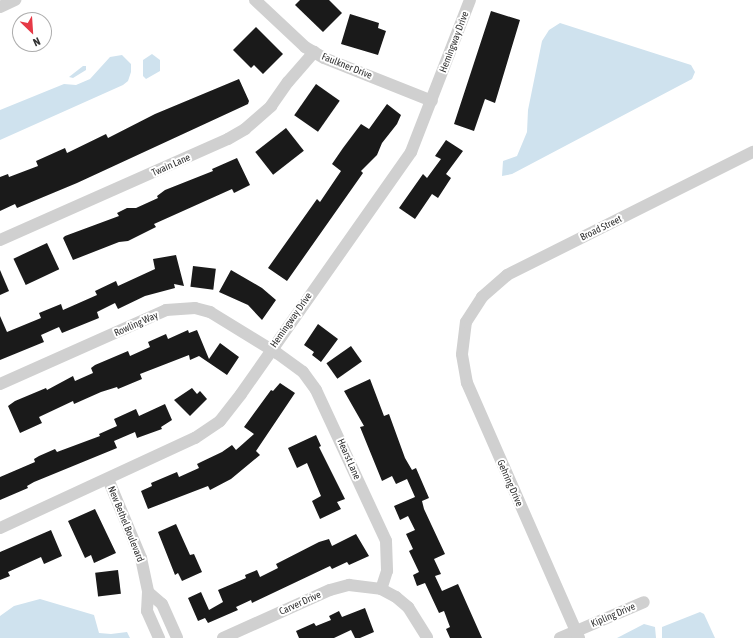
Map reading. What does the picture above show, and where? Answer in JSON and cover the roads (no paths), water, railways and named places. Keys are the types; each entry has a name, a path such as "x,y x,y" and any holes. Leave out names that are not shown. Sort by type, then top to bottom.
{"street":[{"path":"0,8 15,0"},
{"name":"Faulkner Drive","path":"254,0 314,52 432,100"},
{"name":"Hemingway Drive","path":"0,528 195,438 220,421 241,394 271,349 411,152 470,0"},
{"name":"Twain Lane","path":"0,240 228,139 245,129 271,106 288,82 314,52"},
{"name":"Broad Street","path":"466,322 482,297 507,275 753,152"},
{"name":"Rowling Way","path":"0,384 166,310 179,308 196,308 210,312 271,349"},
{"name":"Gehring Drive","path":"466,322 462,354 467,383 578,635"},
{"name":"Hearst Lane","path":"271,349 303,372 316,390 330,418 386,541 387,571 381,589"},
{"name":"New Bethel Boulevard","path":"108,479 141,558 148,592 147,611 159,638"},
{"name":"Carver Drive","path":"223,638 330,590 349,585 381,589"},
{"path":"381,589 408,607 427,638"},
{"path":"148,592 162,604 177,638"},
{"name":"Kipling Drive","path":"560,638 578,635 644,602"}],"water":[{"path":"560,23 691,65 695,72 692,79 512,174 502,176 503,161 517,156 527,132 528,110 542,41 549,30"},
{"path":"152,54 160,60 160,71 146,79 143,76 143,60"},
{"path":"122,55 131,64 131,72 128,81 123,85 0,140 0,110 64,84 76,85 90,79 110,57"},
{"path":"83,66 86,66 86,70 73,78 69,77"},
{"path":"40,599 94,615 99,633 111,634 127,632 130,638 0,638 0,616 14,606"},
{"path":"700,612 704,614 715,638 662,638 662,627"},
{"path":"644,624 655,627 656,638 617,638"}]}
